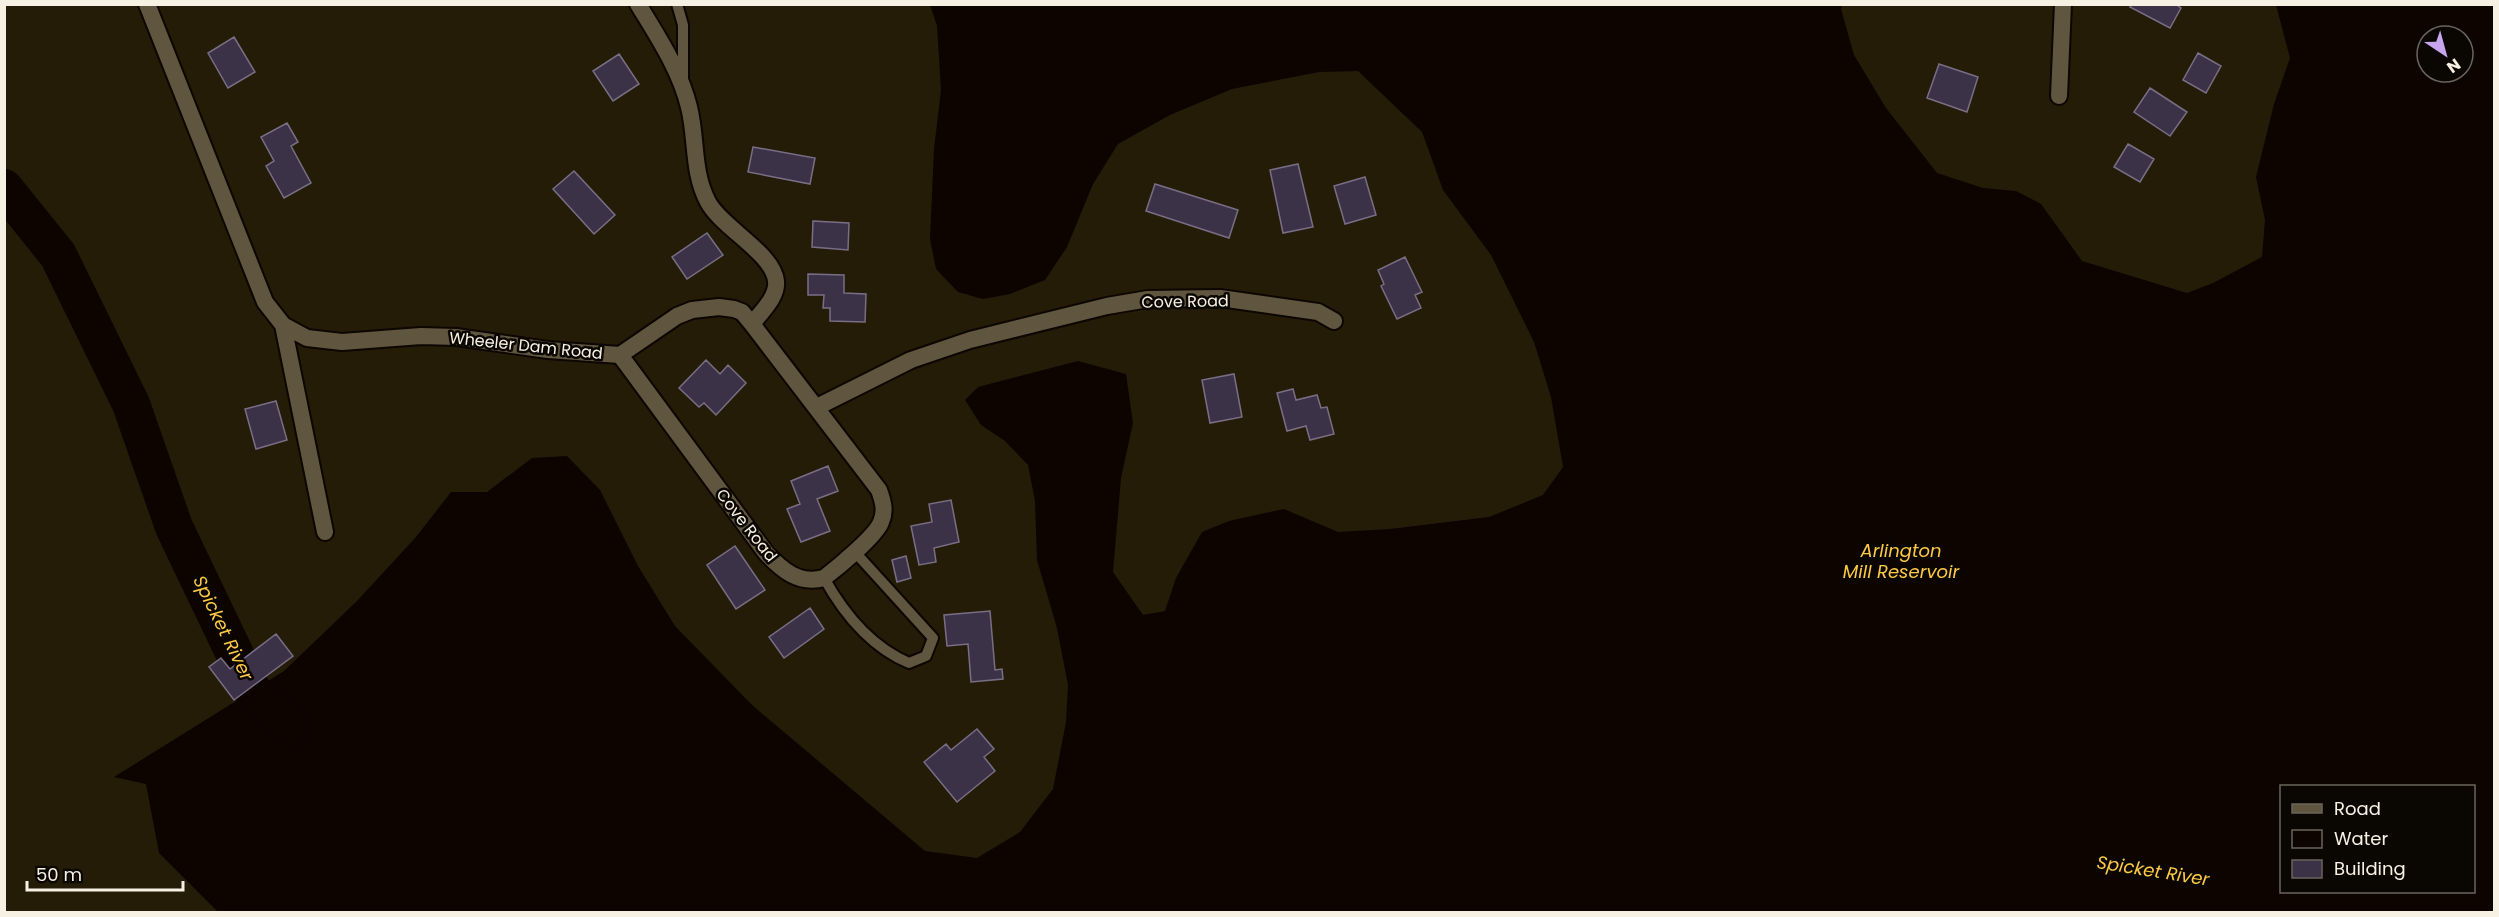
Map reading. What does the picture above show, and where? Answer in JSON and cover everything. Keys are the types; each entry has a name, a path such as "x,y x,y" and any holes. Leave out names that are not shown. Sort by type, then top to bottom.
{"street":[{"name":"Wheeler Dam Road","path":"147,4 265,302 283,325 307,338 342,342 402,337 456,337 548,351 620,355 677,316 692,310 719,307 734,309 742,312 752,324"},
{"path":"638,4 673,64 683,86 690,110 700,185 708,203 720,220 760,254 770,266 776,280 773,297 752,324 879,490 883,501 884,512 881,524 875,533 824,578"},
{"path":"2060,96 2062,4"},
{"name":"Cove Road","path":"817,407 911,360 970,340 1107,306 1148,299 1220,298 1318,312 1334,321"},
{"name":"Wheeler Dam Road","path":"283,325 326,532"},
{"name":"Cove Road","path":"620,355 766,553 792,576 814,581 824,578"}],"lane":[{"path":"677,4 683,25 683,86"},
{"path":"824,578 834,596 870,639 891,656 909,663 926,656 933,638 854,551"}],"water":[{"name":"Arlington Mill Reservoir","path":"930,5 1842,5 1841,9 1854,55 1886,108 1937,173 1983,188 2016,191 2041,204 2082,261 2187,293 2213,283 2262,257 2265,220 2256,177 2274,104 2290,58 2276,5 2494,5 2494,912 218,912 159,853 146,784 114,777 284,671 357,601 416,537 451,492 487,492 532,458 567,456 600,490 638,566 675,626 752,705 925,851 977,858 1020,832 1053,789 1066,722 1068,685 1057,628 1037,560 1035,501 1028,465 1005,441 981,425 965,400 978,387 1078,361 1126,374 1133,423 1121,478 1113,572 1143,615 1165,611 1176,578 1202,532 1229,521 1284,509 1338,532 1390,529 1489,517 1543,495 1563,467 1551,397 1534,342 1491,255 1443,190 1422,132 1358,71 1319,72 1232,89 1170,115 1118,144 1093,184 1067,247 1045,280 1010,294 983,299 958,292 936,269 930,239 934,149 941,90 937,26"}],"building":[{"path":"2132,4 2175,4 2181,8 2170,28 2130,7"},
{"path":"234,37 255,72 228,88 208,53"},
{"path":"2198,53 2221,66 2206,93 2183,80"},
{"path":"619,54 639,84 613,101 593,71"},
{"path":"1939,64 1978,77 1967,112 1927,98"},
{"path":"2150,88 2187,112 2170,136 2134,112"},
{"path":"287,123 298,142 291,146 311,183 284,198 266,166 274,161 261,137"},
{"path":"2128,144 2154,159 2140,182 2114,167"},
{"path":"753,147 815,158 810,184 748,172"},
{"path":"1298,164 1313,227 1283,233 1270,170"},
{"path":"574,171 615,215 594,234 553,189"},
{"path":"1365,177 1376,215 1345,224 1334,186"},
{"path":"1155,184 1238,210 1229,238 1146,211"},
{"path":"813,221 849,223 848,250 812,247"},
{"path":"707,233 723,255 687,279 672,257"},
{"path":"1405,257 1422,292 1415,295 1421,308 1397,319 1381,286 1384,284 1378,270"},
{"path":"808,274 844,275 844,293 866,294 865,322 830,321 830,308 823,308 824,295 808,295"},
{"path":"706,360 720,374 728,365 746,383 716,415 704,403 699,407 679,388"},
{"path":"1234,374 1242,417 1210,423 1202,380"},
{"path":"1293,389 1296,400 1317,395 1321,408 1327,407 1334,434 1310,440 1306,426 1287,431 1277,393"},
{"path":"276,401 287,440 256,449 245,409"},
{"path":"828,466 838,491 817,499 830,531 801,542 787,509 800,504 791,481"},
{"path":"951,500 959,542 934,548 936,562 919,565 911,526 932,522 929,504"},
{"path":"735,546 765,590 736,609 707,565"},
{"path":"906,556 911,578 897,582 892,560"},
{"path":"810,608 824,629 784,658 769,637"},
{"path":"990,611 995,670 1002,669 1003,679 971,682 968,644 947,646 944,615"},
{"path":"276,634 293,656 234,700 209,667 221,658 230,669"},
{"path":"977,729 994,749 984,757 995,771 957,802 924,762 946,744 951,750"}],"waterway":[{"name":"Spicket River","path":"4,188 58,255 131,404 174,527 253,692 292,727"}]}
